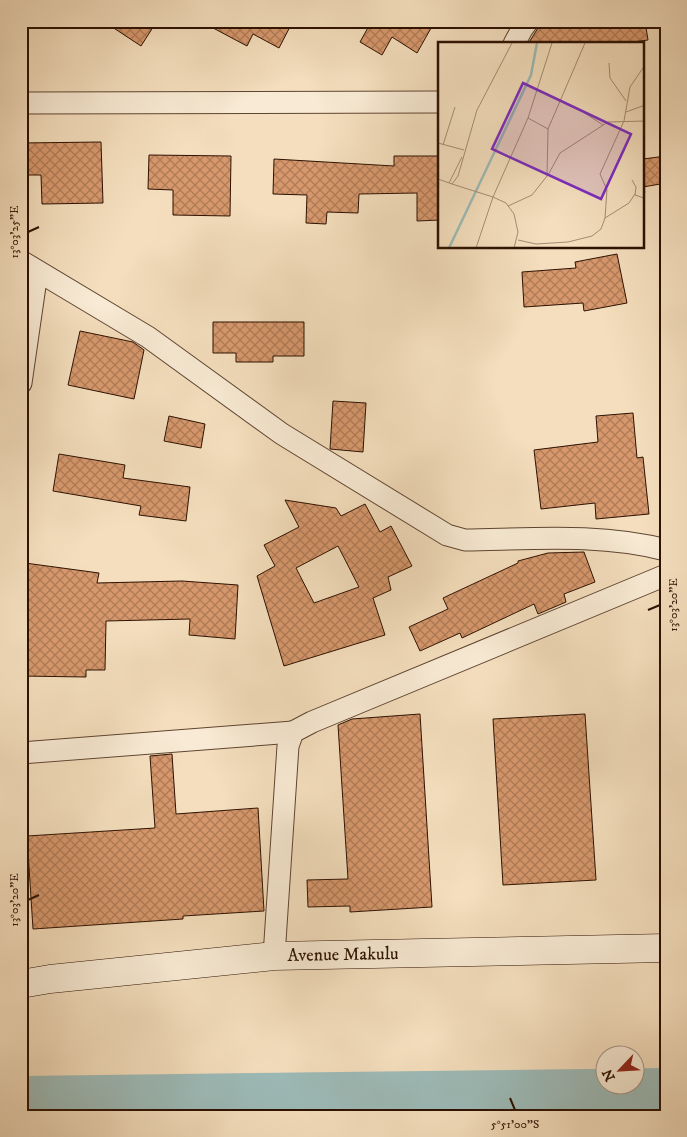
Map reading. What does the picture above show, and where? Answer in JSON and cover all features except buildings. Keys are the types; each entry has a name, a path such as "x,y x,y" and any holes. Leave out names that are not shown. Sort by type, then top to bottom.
{"main road":[{"name":"Avenue Makulu","path":"21,984 274,956 666,948"}],"street":[{"path":"515,42 528,21"},
{"path":"21,103 438,102"},
{"path":"21,382 29,267 148,337 282,434 447,536 465,540 583,539 647,545 666,550"},
{"path":"21,753 293,732 312,722 666,575"},
{"path":"274,956 288,746 293,732"}],"waterway":[{"path":"21,1100 666,1092"}]}
